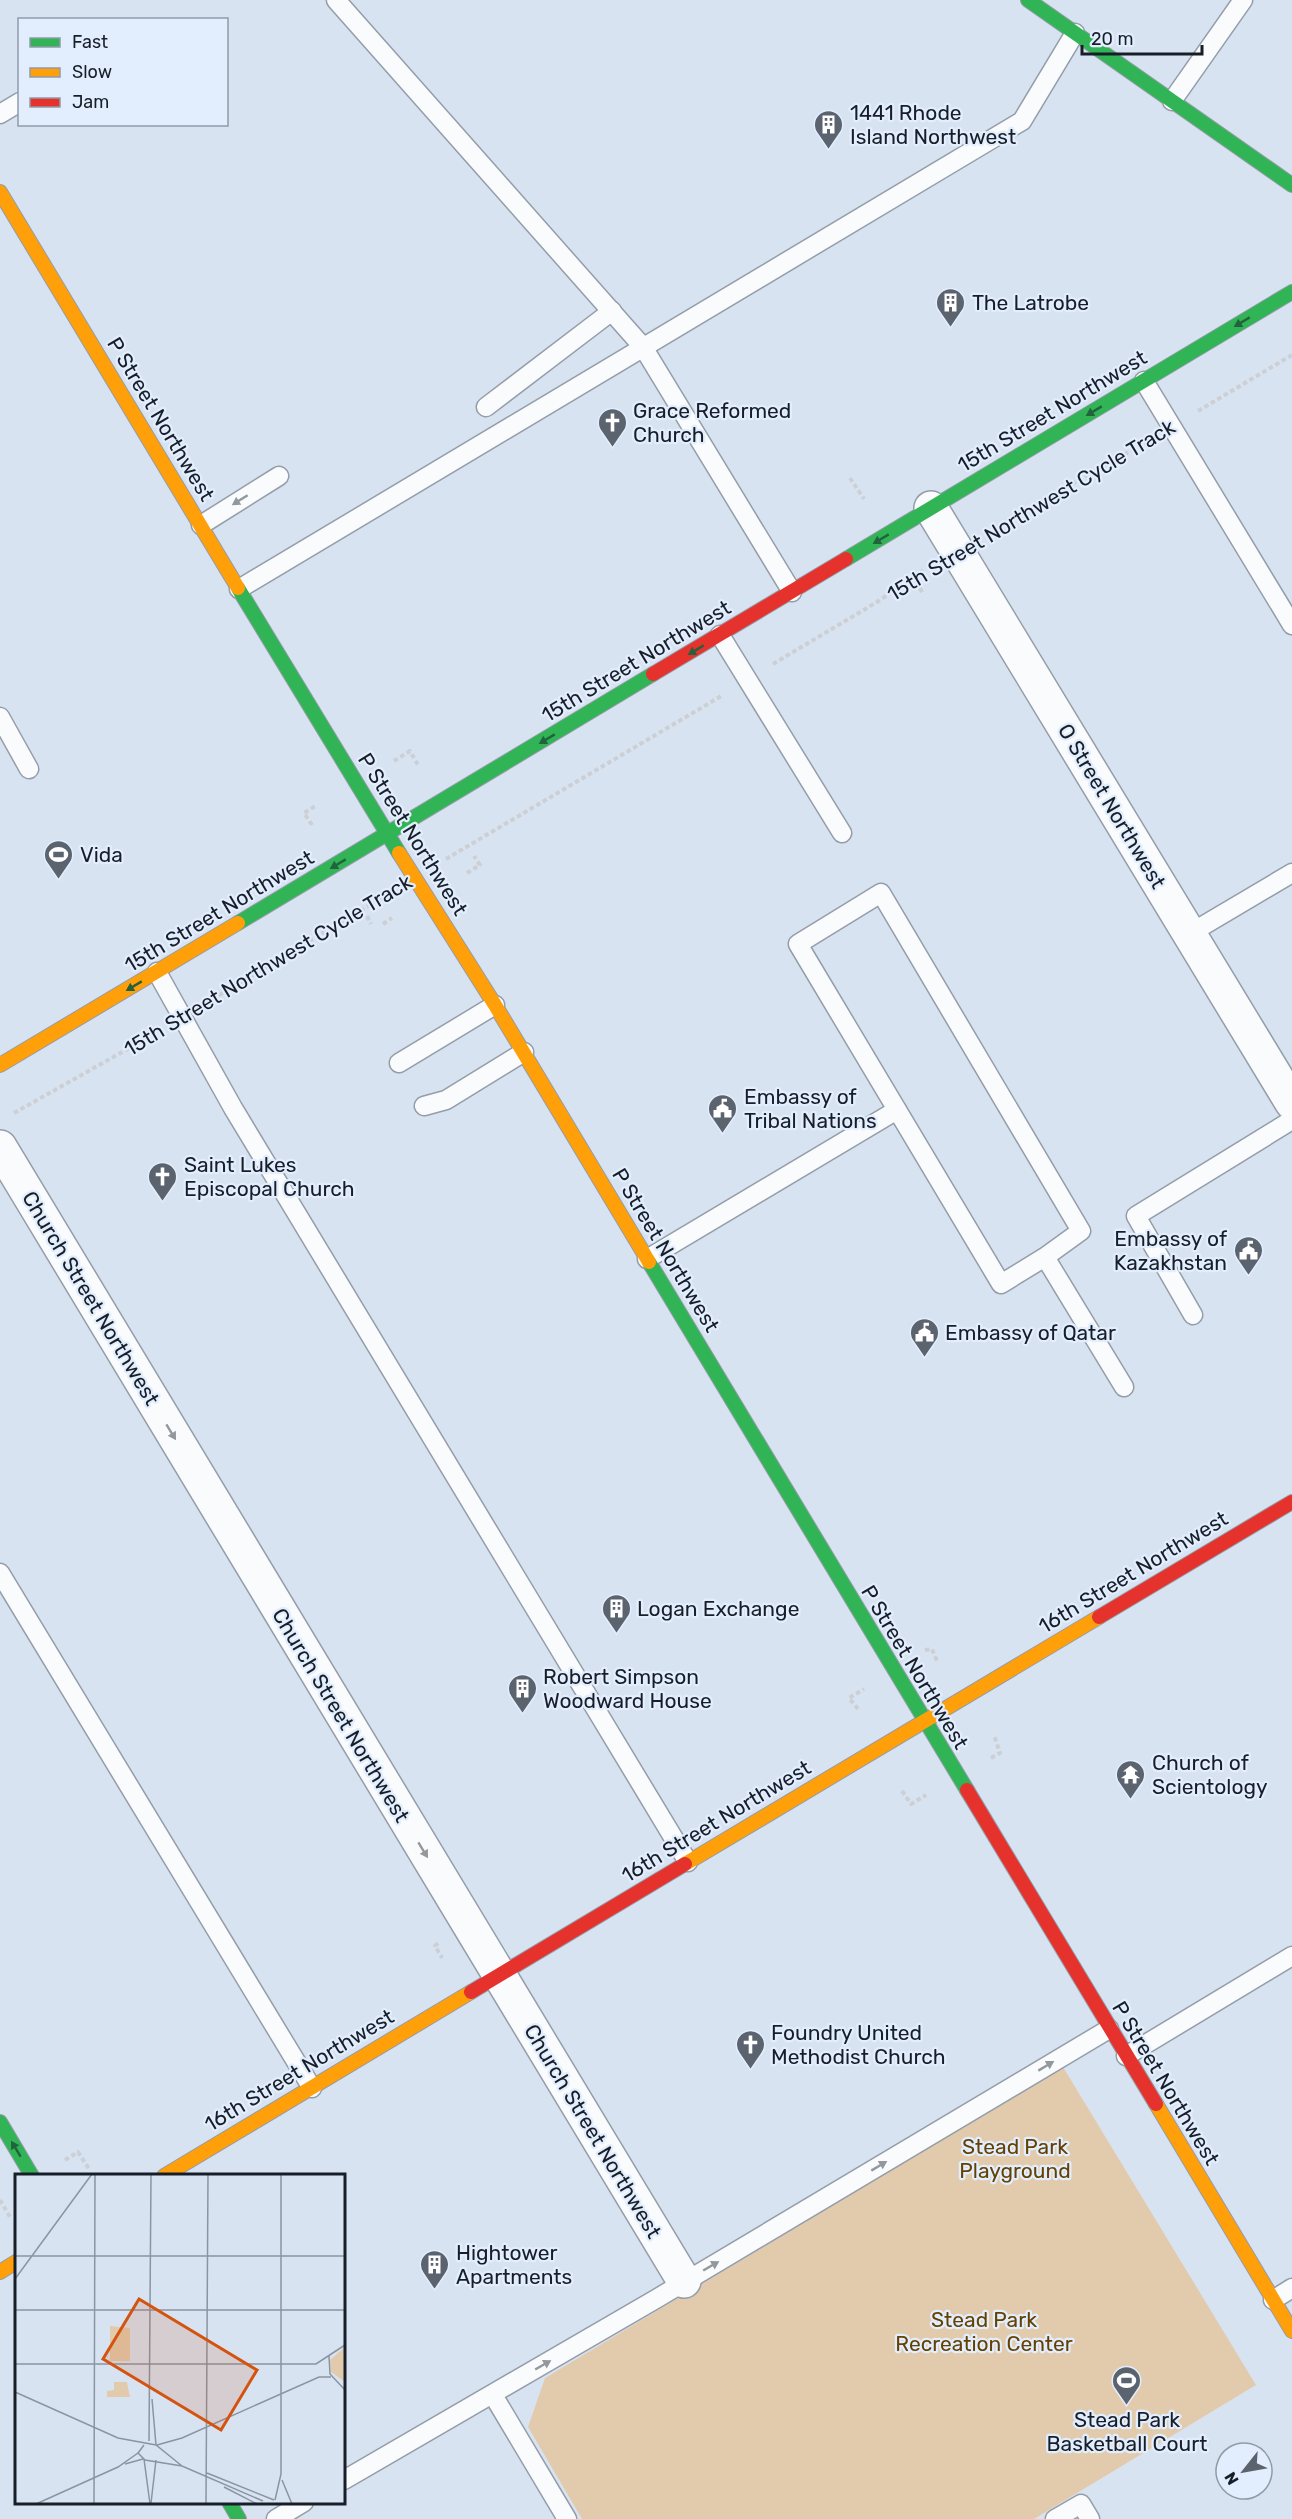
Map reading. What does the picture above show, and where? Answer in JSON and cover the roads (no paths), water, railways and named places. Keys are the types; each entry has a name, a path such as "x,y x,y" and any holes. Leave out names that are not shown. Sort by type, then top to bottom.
{"main road":[{"path":"1028,0 1292,185"},
{"name":"P Street Northwest","path":"0,192 388,834 524,1052 1292,2331"},
{"name":"15th Street Northwest","path":"0,1065 1292,292"},
{"name":"16th Street Northwest","path":"166,2174 1291,1502"},
{"path":"0,2122 31,2174"},
{"path":"0,2272 15,2263"},
{"path":"230,2504 239,2519"}],"street":[{"name":"O Street Northwest","path":"931,508 1189,934 1283,1070 1292,1103"},
{"name":"Church Street Northwest","path":"0,1148 684,2281"}],"lane":[{"path":"336,0 643,347 792,592"},
{"path":"1172,101 1243,0"},
{"path":"239,589 1022,120 1075,33"},
{"path":"0,114 18,103"},
{"path":"486,407 612,311"},
{"path":"1144,381 1292,625"},
{"path":"201,525 279,476"},
{"path":"720,635 842,833"},
{"path":"0,717 29,768"},
{"path":"1189,934 1292,873"},
{"path":"881,893 1081,1231 1045,1257 1001,1284 798,944 881,893"},
{"path":"158,972 181,1018 688,1862"},
{"path":"399,1063 495,1005"},
{"path":"424,1106 446,1100 524,1052"},
{"path":"647,1259 897,1110"},
{"path":"1193,1315 1136,1216 1292,1120"},
{"path":"1045,1257 1124,1387"},
{"path":"0,1573 312,2088"},
{"path":"1126,2056 1292,1956"},
{"path":"345,2479 1109,2029"},
{"path":"1274,2300 1292,2288"},
{"path":"493,2394 567,2519"},
{"path":"276,2519 301,2504"},
{"path":"1055,2519 1081,2504 1090,2519"}],"place":[{"name":"1441 Rhode Island Northwest","path":"829,150"},
{"name":"The Latrobe","path":"951,328"},
{"name":"Grace Reformed Church","path":"612,448"},
{"name":"Vida","path":"59,880"},
{"name":"Embassy of Tribal Nations","path":"723,1134"},
{"name":"Saint Lukes Episcopal Church","path":"163,1202"},
{"name":"Embassy of Kazakhstan","path":"1248,1276"},
{"name":"Embassy of Qatar","path":"924,1358"},
{"name":"Logan Exchange","path":"616,1634"},
{"name":"Robert Simpson Woodward House","path":"522,1714"},
{"name":"Church of Scientology","path":"1131,1800"},
{"name":"Foundry United Methodist Church","path":"750,2070"},
{"name":"Hightower Apartments","path":"435,2290"},
{"name":"Stead Park Basketball Court","path":"1127,2406"}],"park label":[{"name":"Stead Park Playground","path":"1015,2158"},
{"name":"Stead Park Recreation Center","path":"984,2331"}]}
